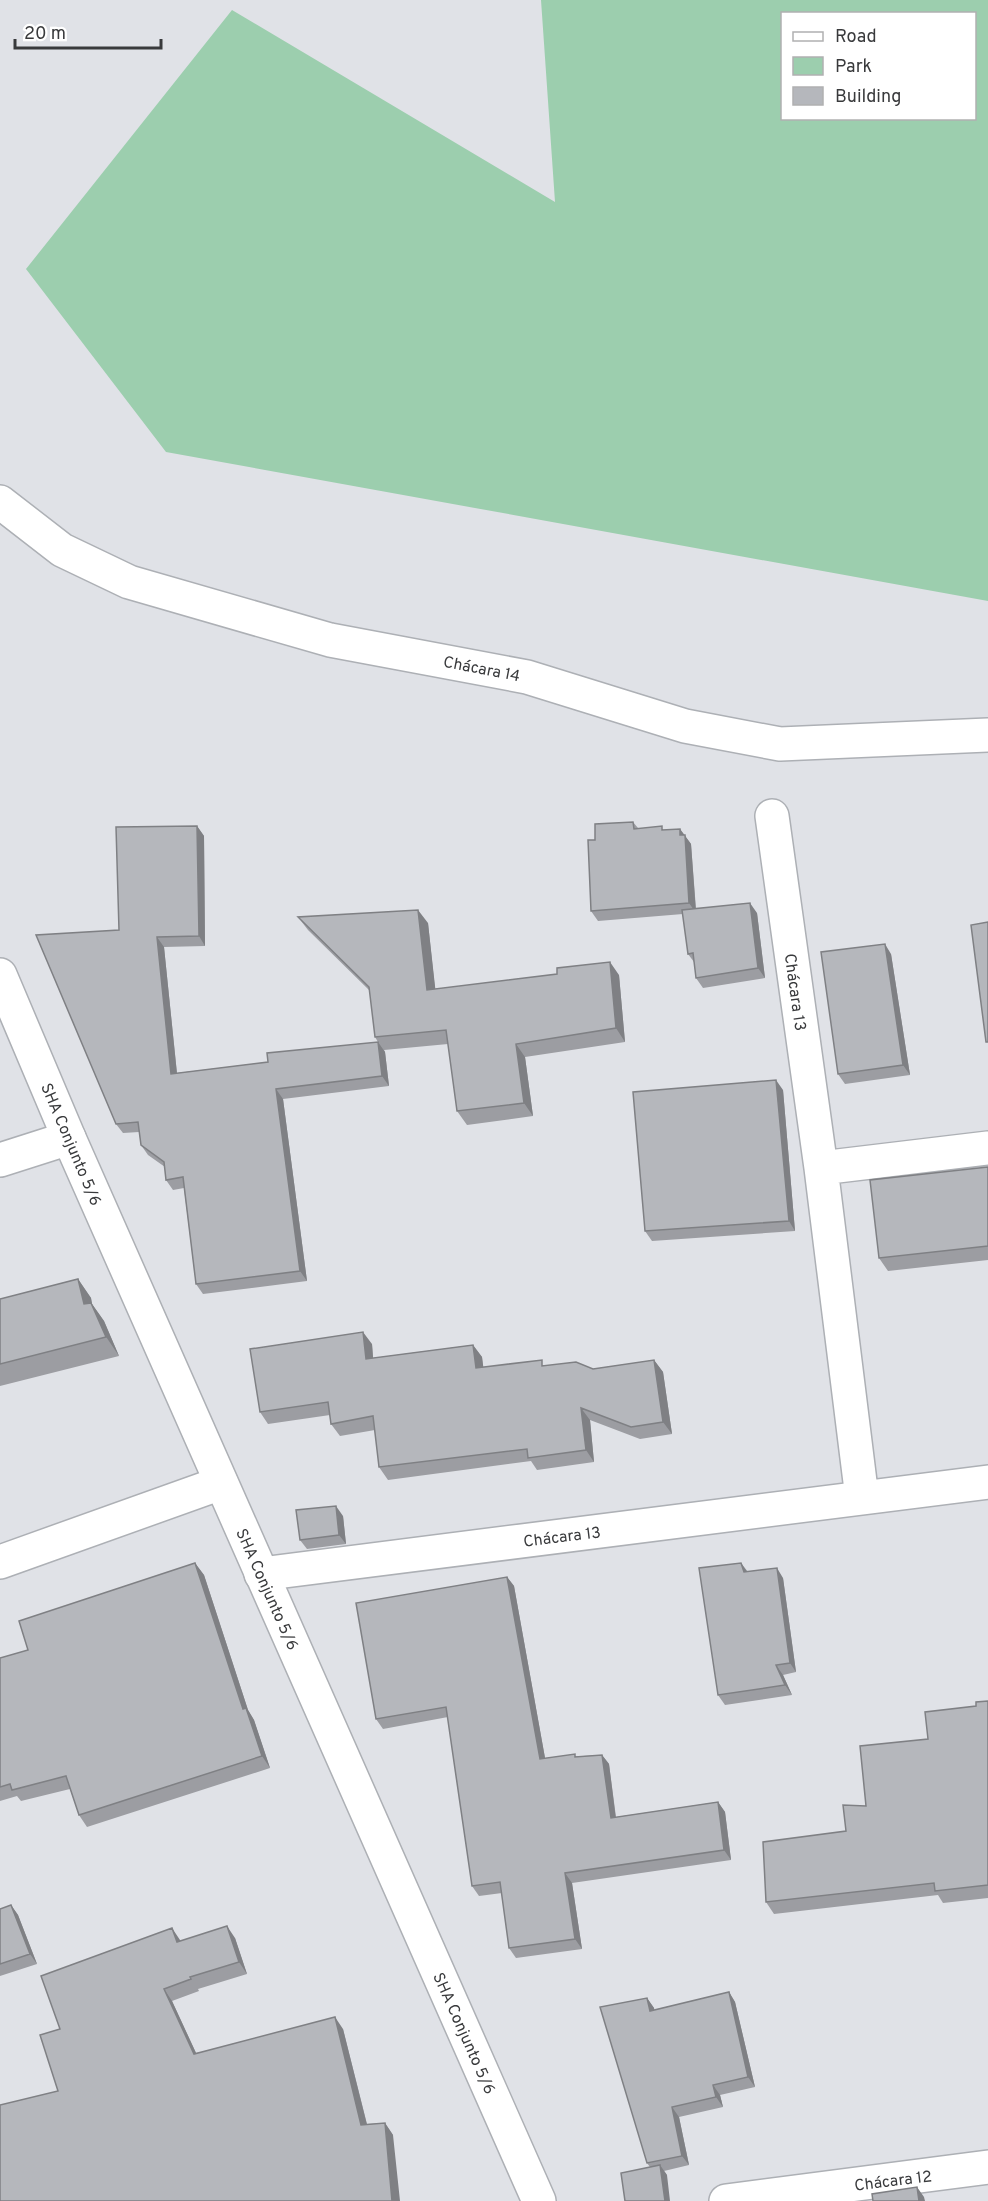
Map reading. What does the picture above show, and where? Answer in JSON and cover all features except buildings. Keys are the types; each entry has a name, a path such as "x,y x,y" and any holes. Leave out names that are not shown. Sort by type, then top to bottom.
{"street":[{"name":"Chácara 14","path":"0,502 62,550 129,582 330,640 527,677 685,726 780,744 988,735"},
{"name":"Chácara 13","path":"772,816 821,1168 862,1498"},
{"name":"SHA Conjunto 5/6","path":"0,975 69,1138 539,2201"},
{"path":"0,1160 69,1138"},
{"path":"821,1168 988,1148"},
{"name":"Chácara 13","path":"261,1574 988,1482"},
{"path":"0,1562 221,1483"},
{"name":"Chácara 12","path":"726,2201 988,2167"}],"green space":[{"path":"541,0 988,0 988,601 166,452 26,269 232,10 555,202"}]}
